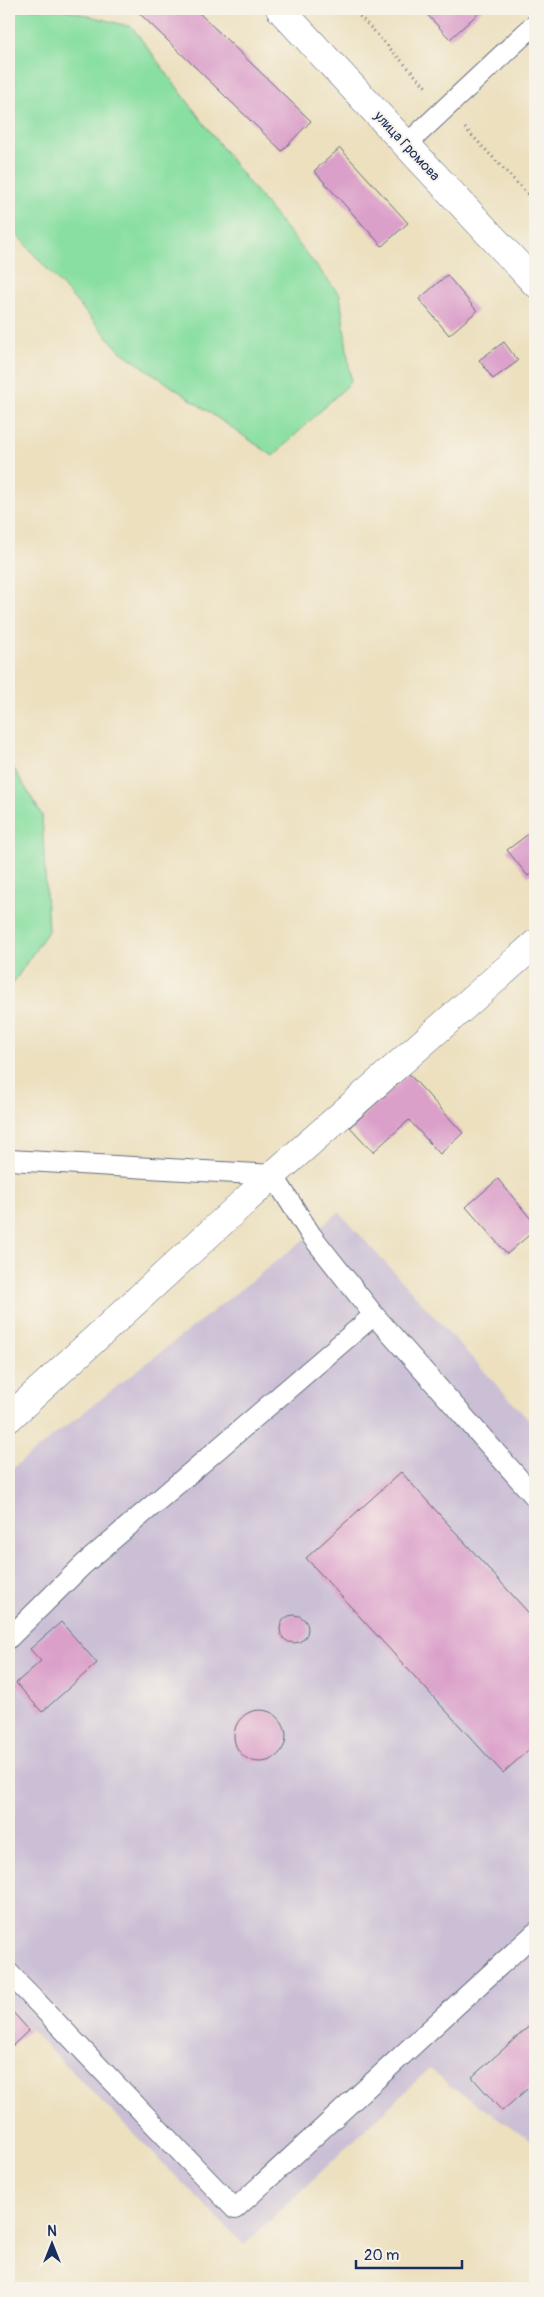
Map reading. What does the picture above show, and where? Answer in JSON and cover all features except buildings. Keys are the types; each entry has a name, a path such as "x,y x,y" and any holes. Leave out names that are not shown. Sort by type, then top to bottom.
{"street":[{"name":"улица Громова","path":"280,9 535,283"},
{"path":"9,1418 273,1175 535,944"}],"lane":[{"path":"406,145 533,26"},
{"path":"9,1160 273,1175 311,1236 374,1314 535,1497"},
{"path":"9,1638 83,1565 374,1314"},
{"path":"9,1973 235,2209 535,1933"}],"shaded area":[{"path":"339,1212 535,1427 535,2143 450,2086 430,2068 244,2245 9,2008 9,1471"}],"green space":[{"path":"9,9 63,9 132,27 241,173 340,295 351,382 273,456 120,351 9,226"},
{"path":"9,761 42,815 48,931 9,989"}]}
